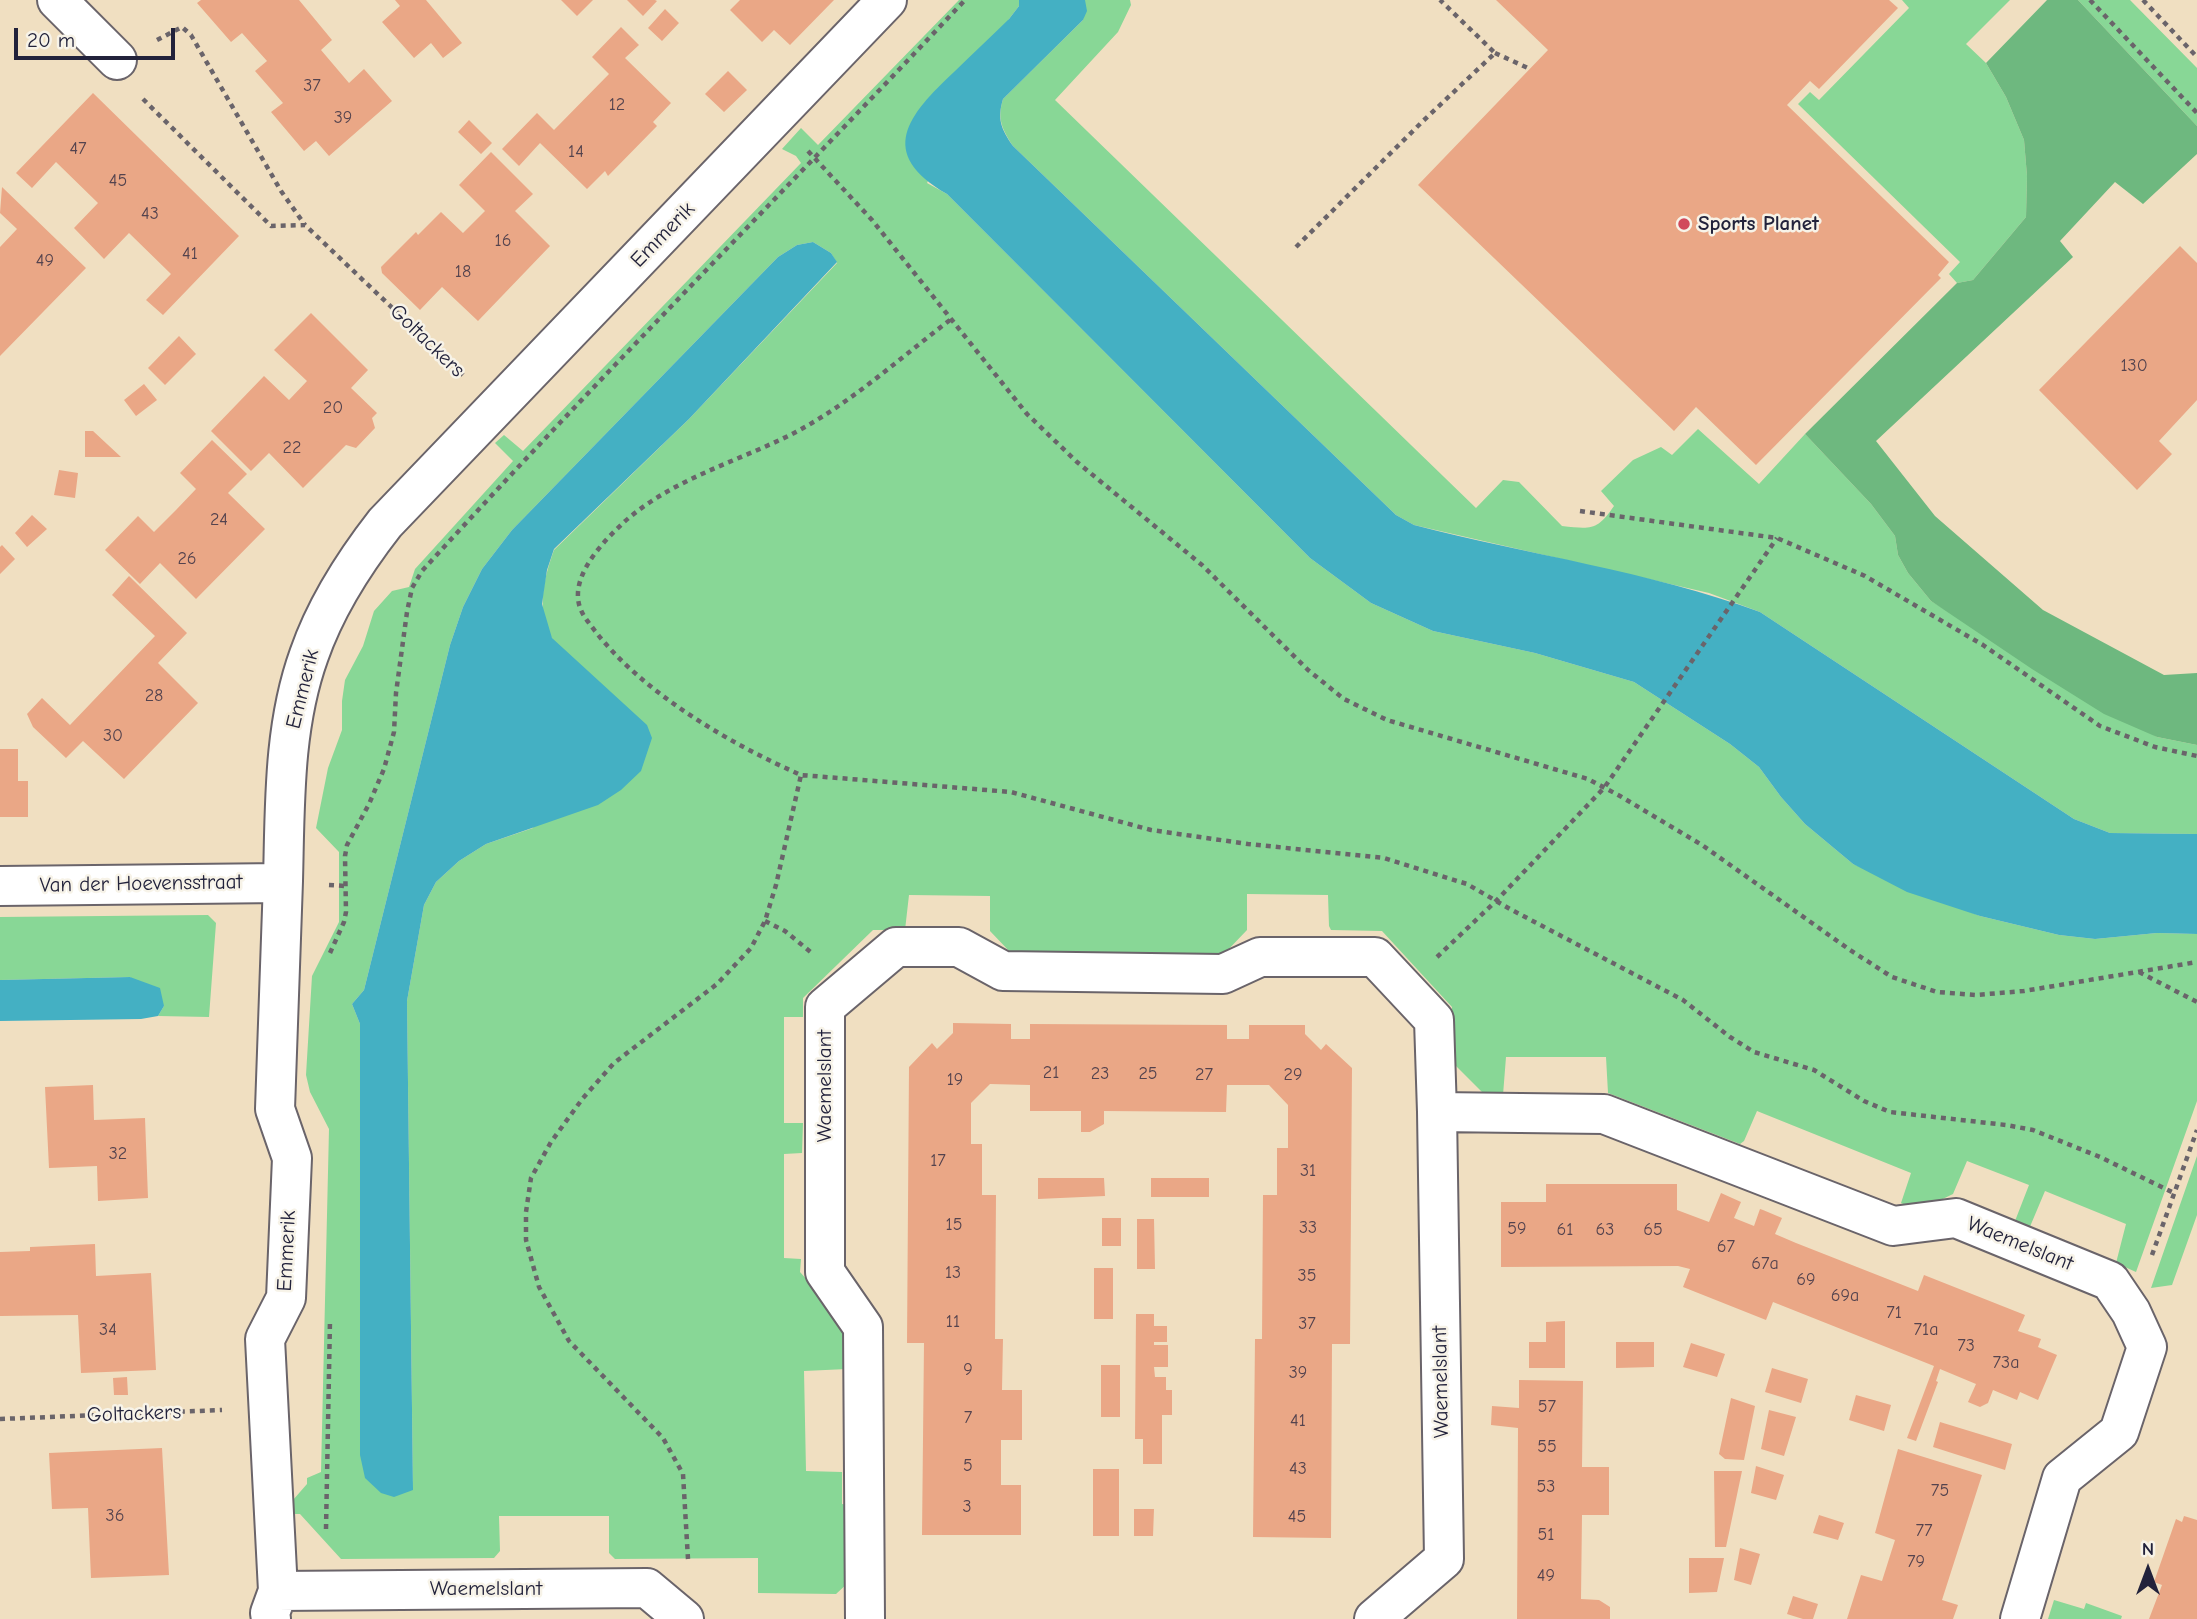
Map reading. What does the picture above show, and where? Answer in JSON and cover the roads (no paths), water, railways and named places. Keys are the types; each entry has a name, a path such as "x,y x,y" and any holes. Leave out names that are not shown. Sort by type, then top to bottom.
{"street":[{"path":"57,0 117,60"},
{"name":"Emmerik","path":"274,1605 265,1339 286,1298 292,1158 275,1109 285,792 295,707 308,656 330,606 354,563 385,523 887,0"},
{"name":"Van der Hoevensstraat","path":"0,886 282,883"},
{"name":"Waemelslant","path":"865,1619 863,1327 825,1272 825,1007 897,947 959,947 1003,971 1223,974 1260,957 1375,957 1434,1020 1444,1559 1374,1619"},
{"name":"Waemelslant","path":"1437,1112 1604,1114 1893,1226 1956,1218 2110,1281 2131,1312 2147,1347 2119,1432 2062,1478 2020,1619"},
{"name":"Waemelslant","path":"274,1605 647,1588 684,1619"},
{"path":"274,1605 297,1607 305,1619"}],"water":[{"path":"1019,0 1085,0 1087,11 1083,20 1003,99 1001,124 1013,146 1396,515 1414,525 1632,574 1760,612 2074,819 2110,833 2197,834 2197,934 2157,933 2095,939 2059,935 1980,916 1907,892 1853,864 1805,824 1759,767 1730,744 1634,682 1535,653 1433,631 1371,603 1310,558 947,194 925,179 912,164 906,149 907,134 913,119 938,88 1009,19 1019,6"},
{"path":"813,242 831,253 837,262 689,419 554,549 547,570 542,604 552,638 647,725 652,738 641,771 621,790 598,805 486,844 459,861 436,882 424,905 407,1001 413,1490 394,1497 381,1493 365,1478 360,1455 360,1024 352,1004 364,990 450,645 463,607 482,569 512,530 778,257 797,245"},
{"path":"130,977 160,988 164,1006 158,1016 141,1019 0,1021 0,980"}],"place":[{"name":"Sports Planet","path":"1684,224"}]}
